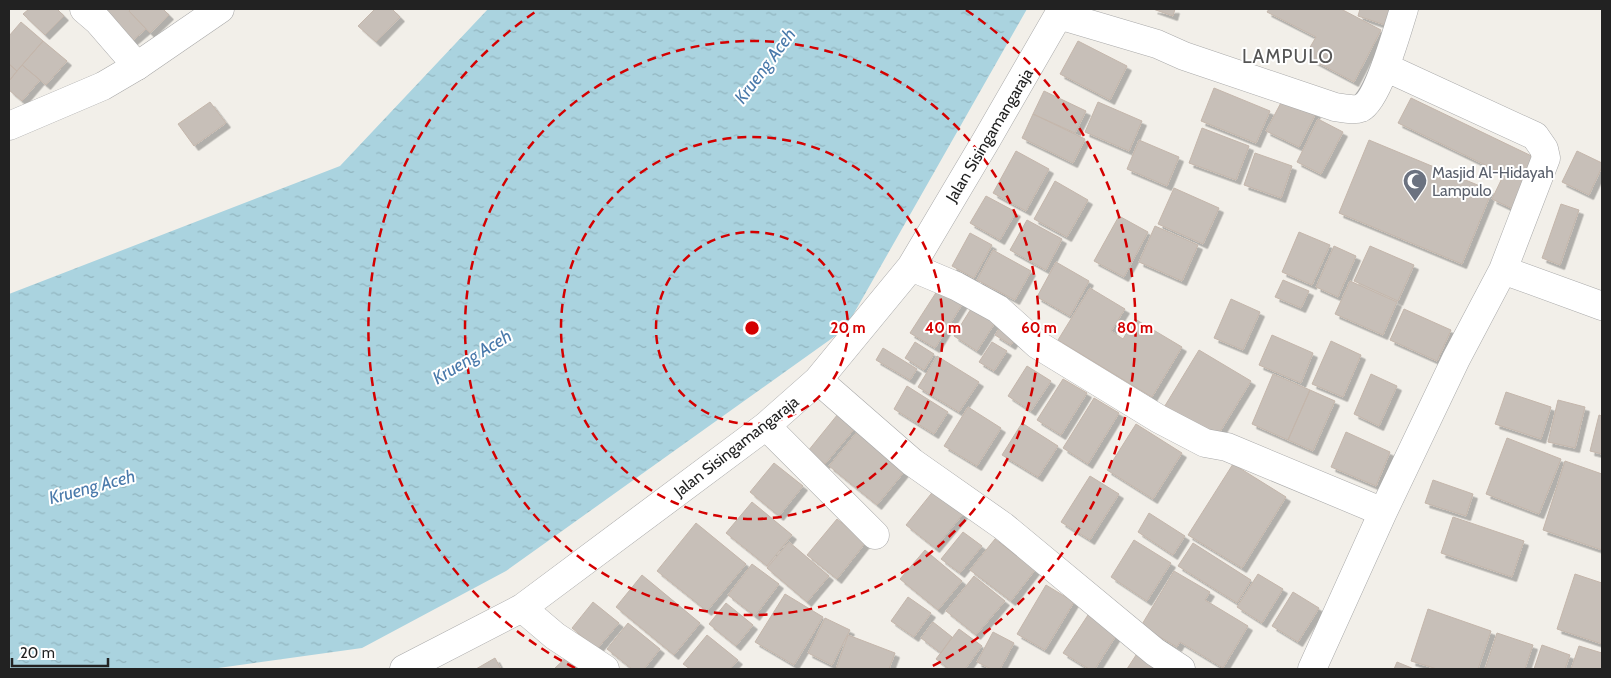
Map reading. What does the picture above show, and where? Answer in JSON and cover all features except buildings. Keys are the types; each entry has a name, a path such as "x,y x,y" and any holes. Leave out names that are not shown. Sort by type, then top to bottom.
{"street":[{"path":"84,9 98,21 137,66"},
{"path":"12,122 103,86 137,66 220,9"},
{"path":"1060,12 1157,44 1184,56 1350,110 1362,108 1369,101 1385,67 1404,9"},
{"name":"Jalan Sisingamangaraja","path":"404,669 522,608 766,426 818,380 910,267 1060,12"},
{"path":"1312,669 1383,512 1456,359 1503,270 1546,158 1544,149 1535,136 1385,67"},
{"path":"910,267 956,286 998,309 1038,345 1159,419 1205,444 1227,447 1241,452 1383,512"},
{"path":"1503,270 1602,306"},
{"path":"818,380 912,462 1002,526 1155,652 1181,669"},
{"path":"766,426 875,535"},
{"path":"522,608 555,636 605,669"}],"water":[{"name":"Krueng Aceh","path":"488,9 1027,9 845,329 506,571 362,648 211,669 9,669 9,294 340,166"}],"place":[{"name":"Masjid Al-Hidayah Lampulo","path":"1415,202"}],"district":[{"name":"LAMPULO","path":"1288,56"}]}
